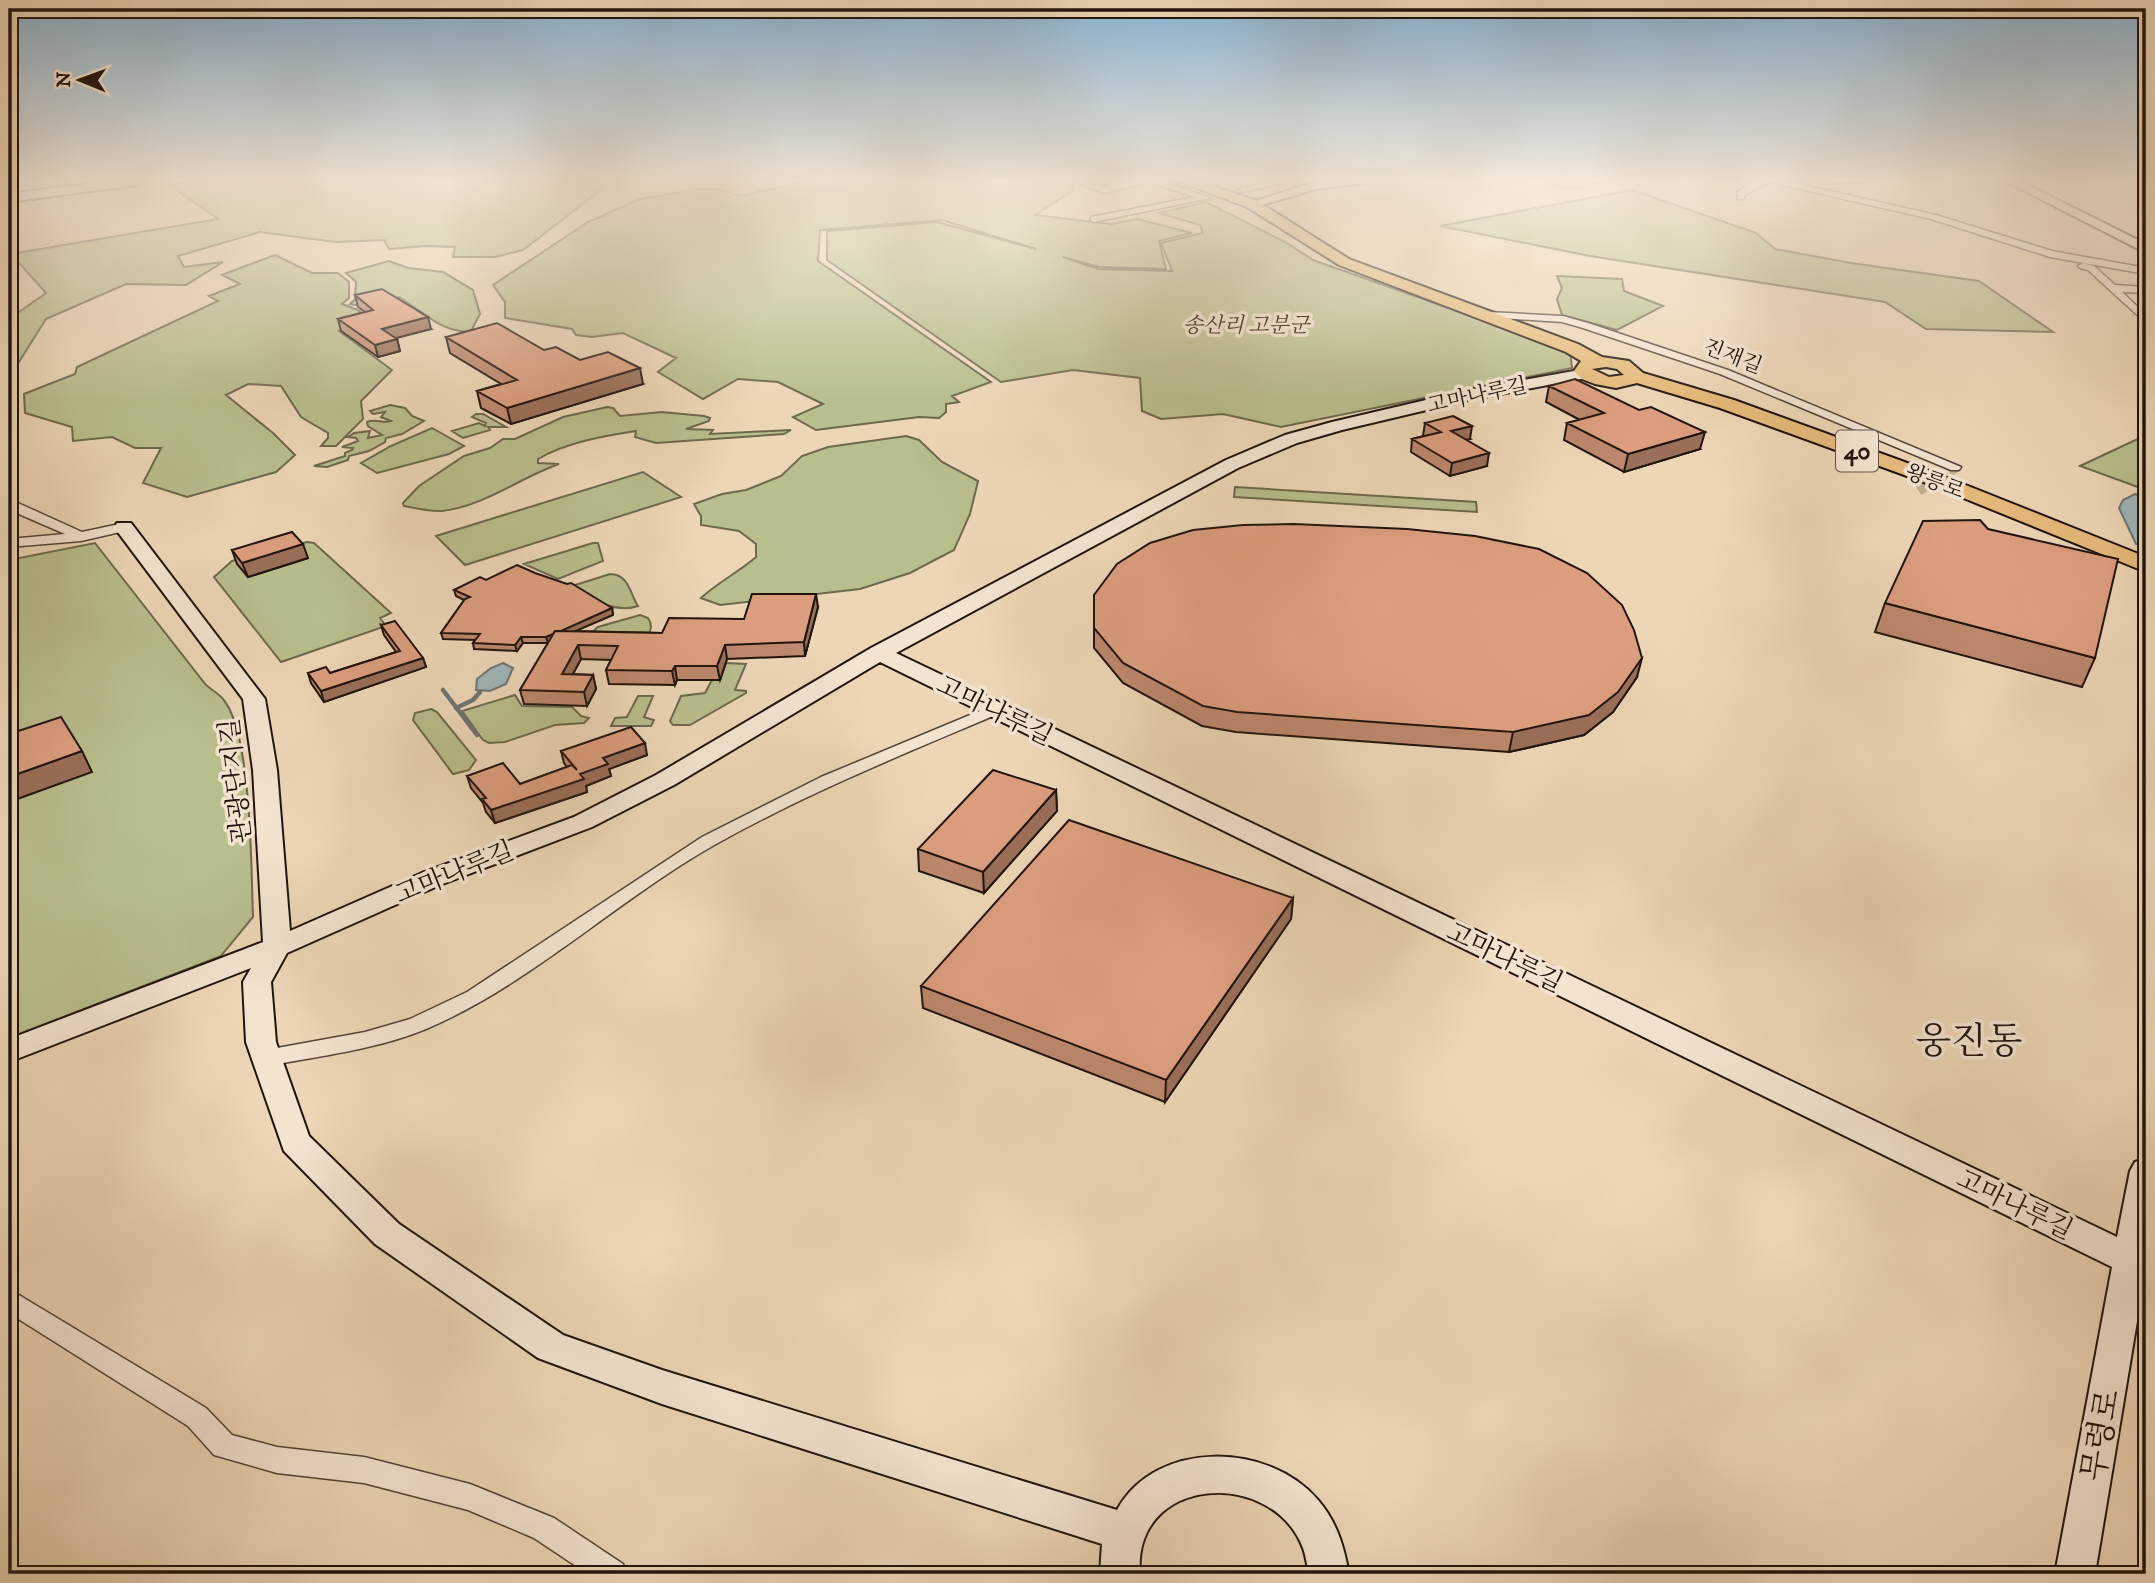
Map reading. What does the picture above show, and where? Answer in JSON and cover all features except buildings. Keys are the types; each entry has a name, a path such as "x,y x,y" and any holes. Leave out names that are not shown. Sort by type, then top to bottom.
{"main road":[{"name":"왕릉로","path":"1329,253 1345,262 1572,348 1591,368 1623,365 1634,371 1634,376 1727,404 1936,480 2146,565"},
{"name":"고마나루길","path":"9,1051 277,947 431,879 583,822 665,780 879,653 1232,464 1291,439 1591,368"},
{"name":"관광단지길","path":"124,527 254,699 265,770 277,947"},
{"name":"왕릉로","path":"2076,536 2106,541 2146,556"},
{"name":"고마나루길","path":"879,653 2131,1260"},
{"path":"277,947 257,982 261,1042 295,1142 387,1234 551,1347 662,1387 1125,1532"},
{"name":"무령로","path":"2075,1574 2146,1171"},
{"path":"1119,1574 1118,1565 1125,1532 1142,1504 1168,1484 1198,1473 1232,1472 1264,1482 1293,1502 1315,1530 1328,1563 1329,1574"}],"street":[{"path":"2046,253 2072,264 2091,268 2146,320"},
{"path":"2050,254 2146,271"},
{"path":"2113,288 2146,290"},
{"path":"2131,306 2146,306"},
{"name":"진재길","path":"1489,315 1563,319 1587,326 1724,372 1955,467"},
{"path":"9,503 21,513 62,525 81,537"},
{"path":"9,543 81,537 124,527"},
{"path":"267,1058 365,1040 429,1019 474,997 708,841 827,781 994,710"},
{"path":"9,1300 197,1417 224,1446 276,1460 363,1470 470,1497 544,1528 613,1574"}],"green space":[{"path":"189,253 178,256 184,267 223,262 186,285 126,284 46,319 12,373 9,373 9,319 46,293 11,254"},
{"path":"454,253 512,253 495,257 453,257"},
{"name":"송산리 고분군","path":"541,253 819,253 818,261 991,382 952,396 959,402 946,404 946,412 939,418 919,417 816,430 793,417 823,404 778,382 738,379 703,399 658,372 676,358 623,333 592,337 576,335 572,329 505,318 505,302 493,285"},
{"name":"송산리 고분군","path":"827,253 1162,253 1166,269 1099,267 1063,257 1098,269 1172,271 1165,253 1302,253 1313,260 1570,351 1572,368 1281,427 1223,414 1161,419 1142,411 1140,378 1073,370 1001,382 827,260"},
{"path":"1574,253 1796,253 1979,281 2053,332 1926,329 1885,302"},
{"path":"275,255 312,273 338,273 349,282 349,298 342,304 358,310 373,322 339,331 392,370 361,401 363,419 336,446 321,446 328,438 328,433 301,417 281,386 248,384 226,395 273,433 295,455 276,472 187,497 143,483 161,448 135,448 112,437 73,441 72,427 25,413 24,394 75,374 77,367 218,301 209,296 240,284 222,275"},
{"path":"389,261 408,268 443,272 473,290 480,314 471,331 442,325 399,297 362,306 350,304 355,299 356,282 346,273"},
{"path":"1557,276 1622,279 1624,291 1663,306 1617,330 1562,315 1557,299 1562,288"},
{"path":"390,405 405,408 412,416 424,421 402,434 386,438 385,442 369,451 349,456 348,460 327,467 314,466 345,456 345,453 353,448 342,447 358,441 348,437 354,433 370,431 368,438 382,435 368,426 367,422 391,421 381,417 385,412 373,414 370,411"},
{"path":"613,408 620,416 662,412 704,416 710,418 709,421 686,429 713,430 710,434 791,430 784,434 656,443 635,437 636,431 599,438 549,453 538,459 538,463 559,464 473,504 442,511 404,506 403,503 419,486 464,456 490,448 503,439 515,439 563,417"},
{"path":"483,414 506,427 488,427 490,430 463,438 452,431 479,423 485,426 486,423 472,417"},
{"path":"432,428 464,446 449,454 377,473 361,463 391,446"},
{"path":"2146,435 2146,490 2080,466"},
{"path":"906,436 919,440 942,462 978,481 970,514 954,550 910,573 860,589 720,605 701,598 756,557 756,544 739,531 701,525 701,516 694,504 722,494 746,490 781,476 802,456 828,447"},
{"path":"643,472 681,497 465,565 436,536"},
{"path":"1235,487 1476,502 1477,512 1234,497"},
{"path":"307,542 314,543 391,613 380,618 386,626 281,662 214,577 232,561"},
{"path":"95,543 206,685 223,699 233,716 245,770 253,917 221,956 9,1038 9,560"},
{"path":"598,543 603,561 558,579 524,564"},
{"path":"610,574 625,581 638,606 612,606 569,587"},
{"path":"640,615 648,618 651,623 647,637 589,635 598,627"},
{"path":"726,663 746,664 735,690 746,693 690,725 673,725 670,721 681,696 705,693 712,680 720,680"},
{"path":"515,695 522,706 572,707 581,716 589,718 584,723 555,725 505,742 489,743 483,740 462,711"},
{"path":"638,696 653,696 644,717 654,720 651,726 611,726 615,718 627,717"},
{"path":"431,709 437,712 476,760 469,770 453,774 413,720 415,713"}],"water":[{"path":"2135,494 2146,498 2146,544 2136,544 2119,508 2123,500"},
{"path":"503,663 513,668 506,684 490,691 476,690 477,679"}],"waterway":[{"path":"443,690 456,708"},
{"path":"456,708 473,700 480,692"},
{"path":"456,708 477,735"}],"tunnel":[{"path":"1918,490 1955,467"}],"district":[{"name":"웅진동","path":"1969,1040"}]}
